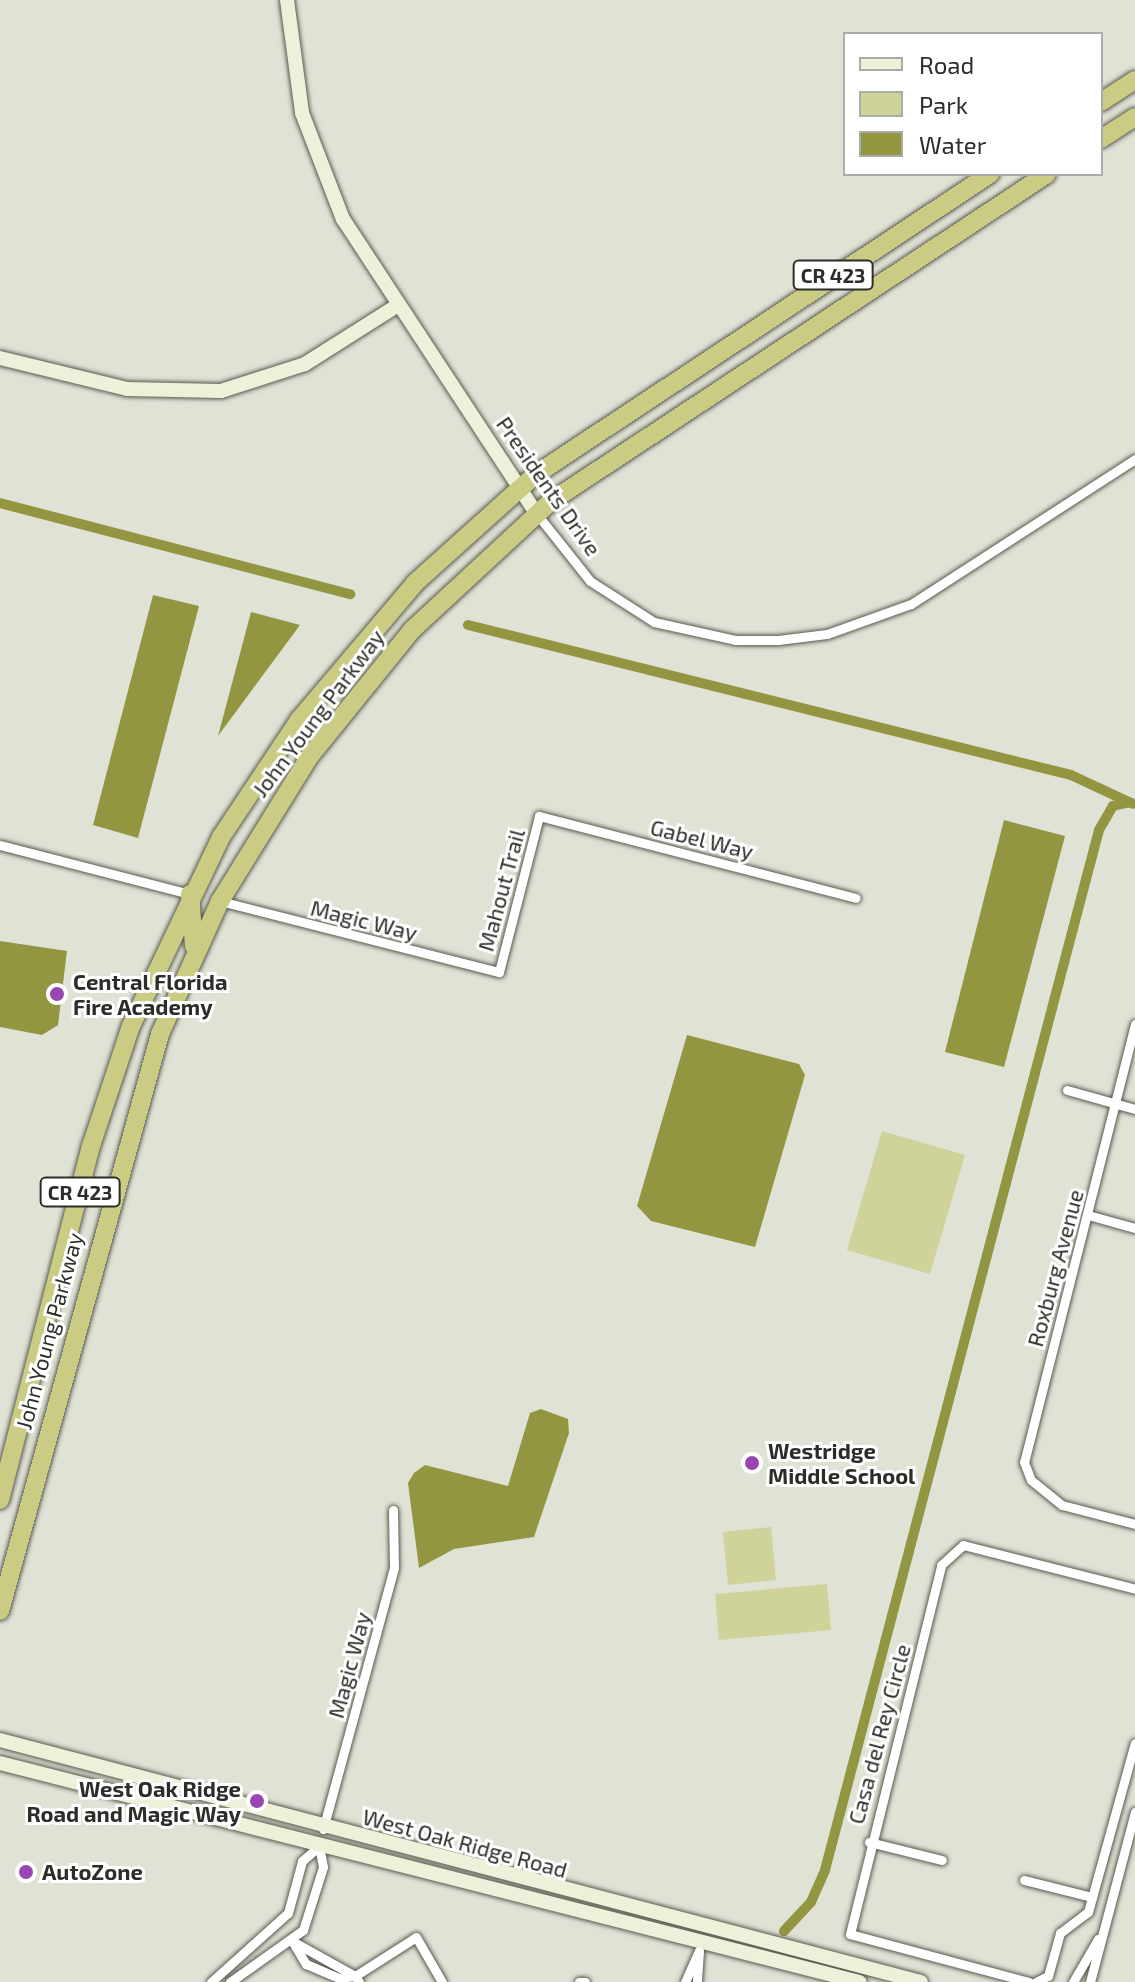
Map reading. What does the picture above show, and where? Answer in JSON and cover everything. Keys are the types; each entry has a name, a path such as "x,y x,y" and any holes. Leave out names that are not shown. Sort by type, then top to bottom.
{"highway":[{"path":"1103,101 1135,80"},
{"path":"1103,138 1135,117"},
{"name":"John Young Parkway","path":"0,1500 104,1102 190,894 221,837 350,655 447,552 520,488 632,405 987,176"},
{"name":"John Young Parkway","path":"0,1611 132,1115 194,956 220,901 353,700 451,590 536,513 859,295 1044,176"},
{"path":"859,295 871,272 866,254"},
{"path":"220,901 221,837"},
{"path":"190,894 194,956"}],"street":[{"name":"Presidents Drive","path":"287,0 297,86 323,178 398,305 536,513 590,581 654,622 735,640 778,640 863,624 911,604 1135,459"},
{"path":"0,358 127,389 221,391 305,364 398,305"},
{"name":"Gabel Way","path":"539,816 856,898"},
{"name":"Mahout Trail","path":"499,972 539,816"},
{"path":"0,845 190,894"},
{"name":"Magic Way","path":"220,901 499,972"},
{"name":"Roxburg Avenue","path":"1135,1024 1024,1462 1031,1480 1062,1505 1135,1524"},
{"path":"1067,1090 1135,1109"},
{"path":"1088,1215 1135,1228"},
{"name":"Magic Way","path":"323,1829 394,1568 393,1510"},
{"name":"Casa del Rey Circle","path":"1029,1982 850,1934 869,1842 950,1552 963,1545 1135,1589"},
{"name":"West Oak Ridge Road","path":"0,1740 323,1829 921,1982"},
{"path":"1036,1982 1048,1976 1060,1933 1088,1912 1135,1743"},
{"name":"West Oak Ridge Road","path":"0,1763 860,1982"},
{"path":"1090,1982 1135,1812"},
{"path":"230,1982 292,1941 323,1867 319,1846 323,1829"},
{"path":"869,1842 942,1860"},
{"path":"211,1982 288,1913 302,1861 319,1846"},
{"path":"1024,1880 1092,1897"},
{"path":"495,1891 529,1890 629,1916 639,1910"},
{"path":"1073,1982 1102,1933"},
{"path":"292,1941 306,1964 339,1978 357,1979 416,1937 442,1982"},
{"path":"292,1941 357,1979"},
{"path":"685,1982 699,1951 697,1982"}],"green space":[{"path":"882,1131 965,1155 930,1274 847,1250"},
{"path":"771,1527 776,1580 728,1585 723,1532"},
{"path":"827,1584 831,1630 719,1640 715,1594"}],"water":[{"path":"153,595 199,606 138,838 93,825"},
{"path":"251,612 300,625 218,736"},
{"path":"1004,820 1065,836 1004,1067 945,1052"},
{"path":"0,941 67,951 58,1025 42,1035 0,1027"},
{"path":"687,1035 799,1064 805,1075 755,1247 651,1221 637,1206"},
{"path":"541,1409 568,1419 569,1433 534,1537 454,1549 419,1568 408,1483 414,1473 425,1465 508,1486 530,1413"}],"waterway":[{"path":"0,503 350,594"},
{"path":"468,625 1071,775 1133,804"},
{"path":"784,1931 811,1902 825,1870 1099,830 1113,806 1130,802"}],"place":[{"name":"Central Florida Fire Academy","path":"57,994"},
{"name":"Westridge Middle School","path":"752,1463"},
{"name":"West Oak Ridge Road and Magic Way","path":"257,1801"},
{"name":"AutoZone","path":"26,1872"}]}
